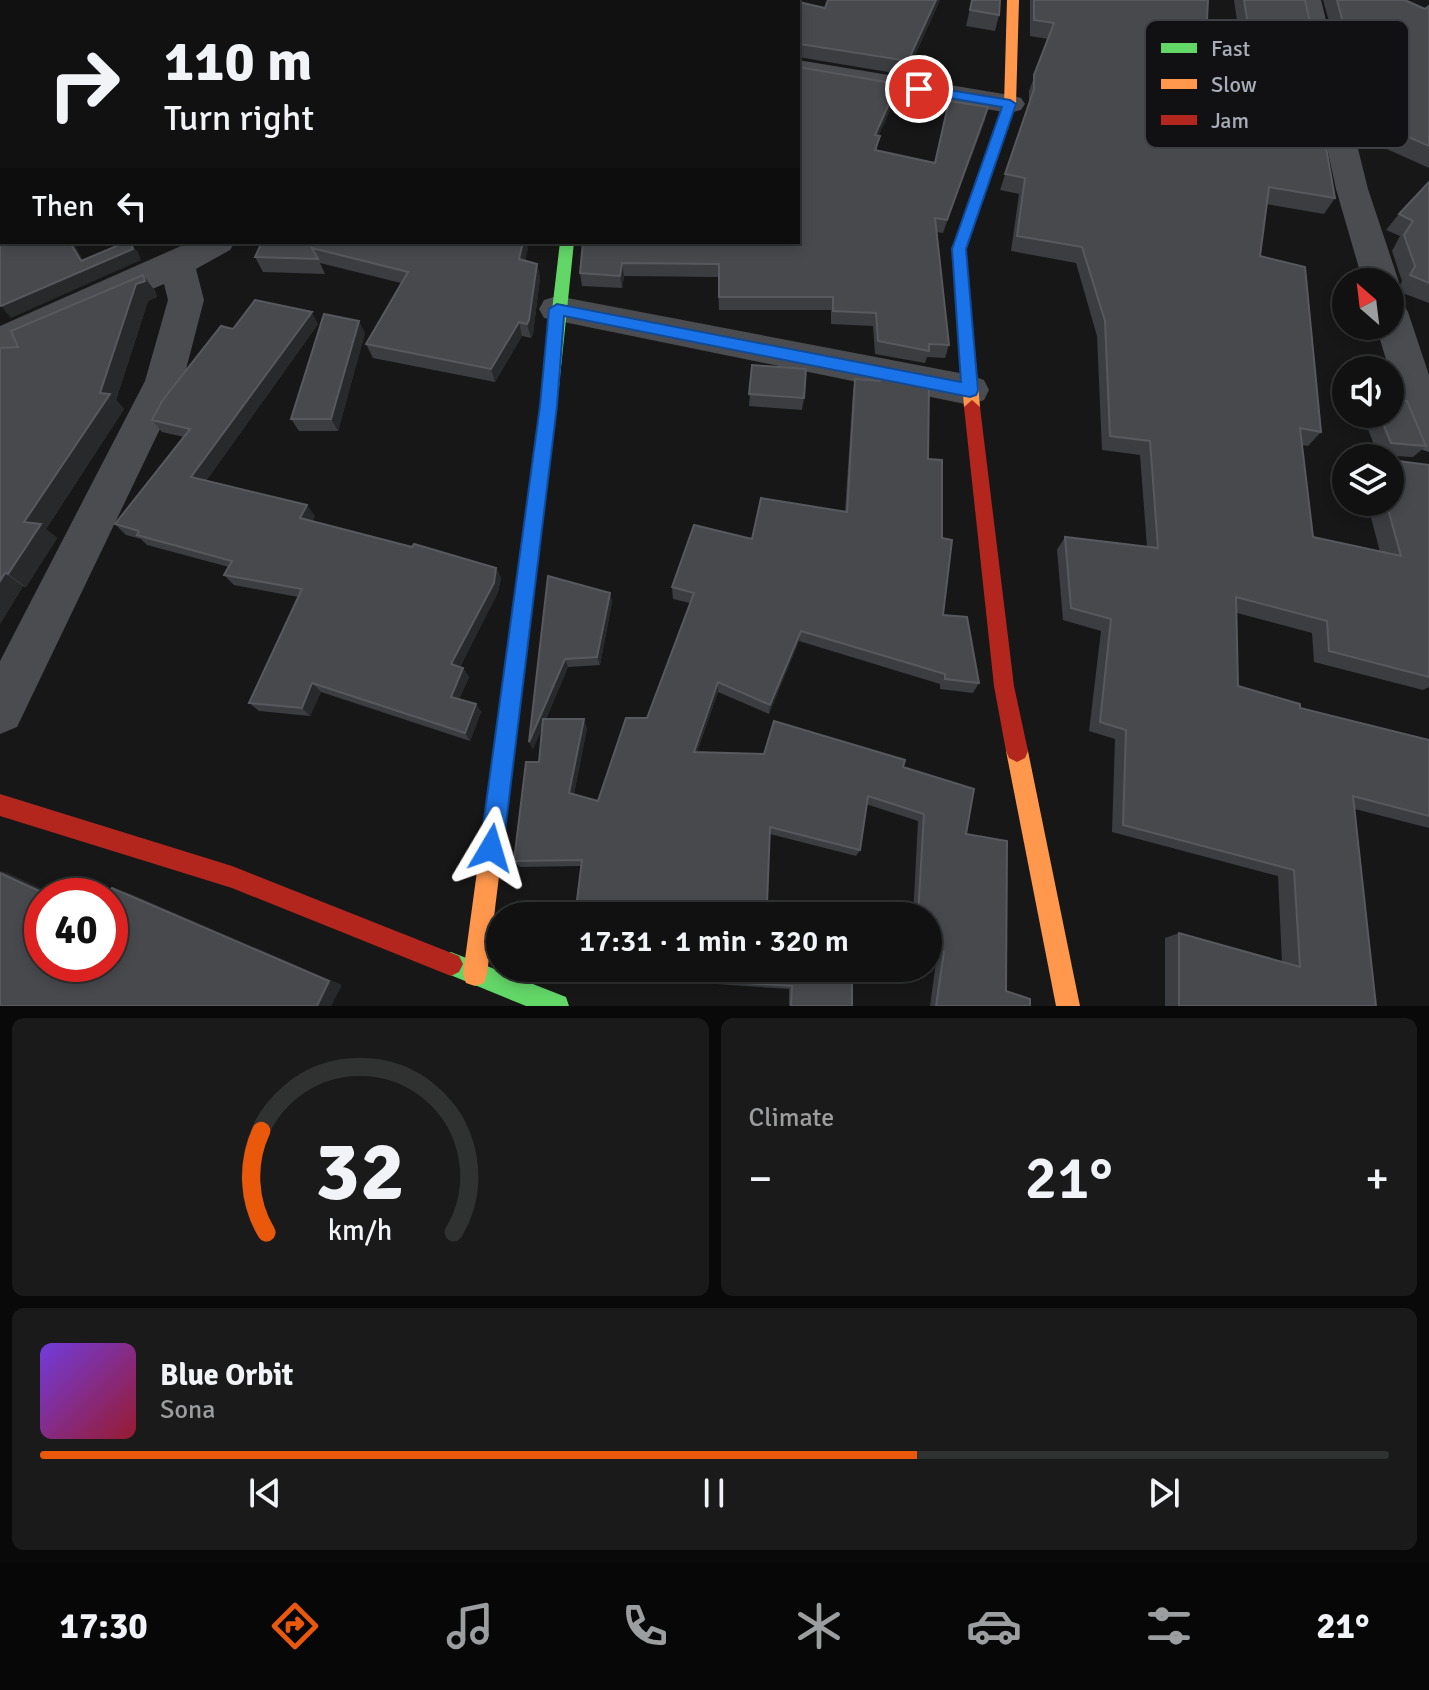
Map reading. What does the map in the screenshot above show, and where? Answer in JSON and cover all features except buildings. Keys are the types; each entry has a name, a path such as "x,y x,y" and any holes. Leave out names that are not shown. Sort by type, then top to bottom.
{"street":[{"path":"1013,0 1010,104 959,249 970,390 1004,686 1068,1006"},
{"path":"1308,0 1313,20"},
{"path":"800,69 1010,104"},
{"path":"1342,148 1377,268"},
{"path":"0,341 177,264 214,244"},
{"path":"475,974 549,406 557,309 567,244"},
{"path":"0,711 164,381 186,300 177,264"},
{"path":"557,309 970,390"},
{"path":"1404,335 1418,358 1429,436"},
{"path":"0,805 232,877 557,1006"}],"traffic: fast":[{"path":"551,387 567,244"},
{"path":"451,964 557,1006"}],"traffic: slow":[{"path":"972,407 959,249 1010,104 1013,0"},
{"path":"475,974 551,387"},
{"path":"1017,751 1068,1006"}],"traffic: jam":[{"path":"972,407 1004,686 1017,751"},
{"path":"0,805 232,877 451,964"}],"route":[{"path":"491,848 549,406 557,309 970,390 959,249 1010,104 919,89"}]}
